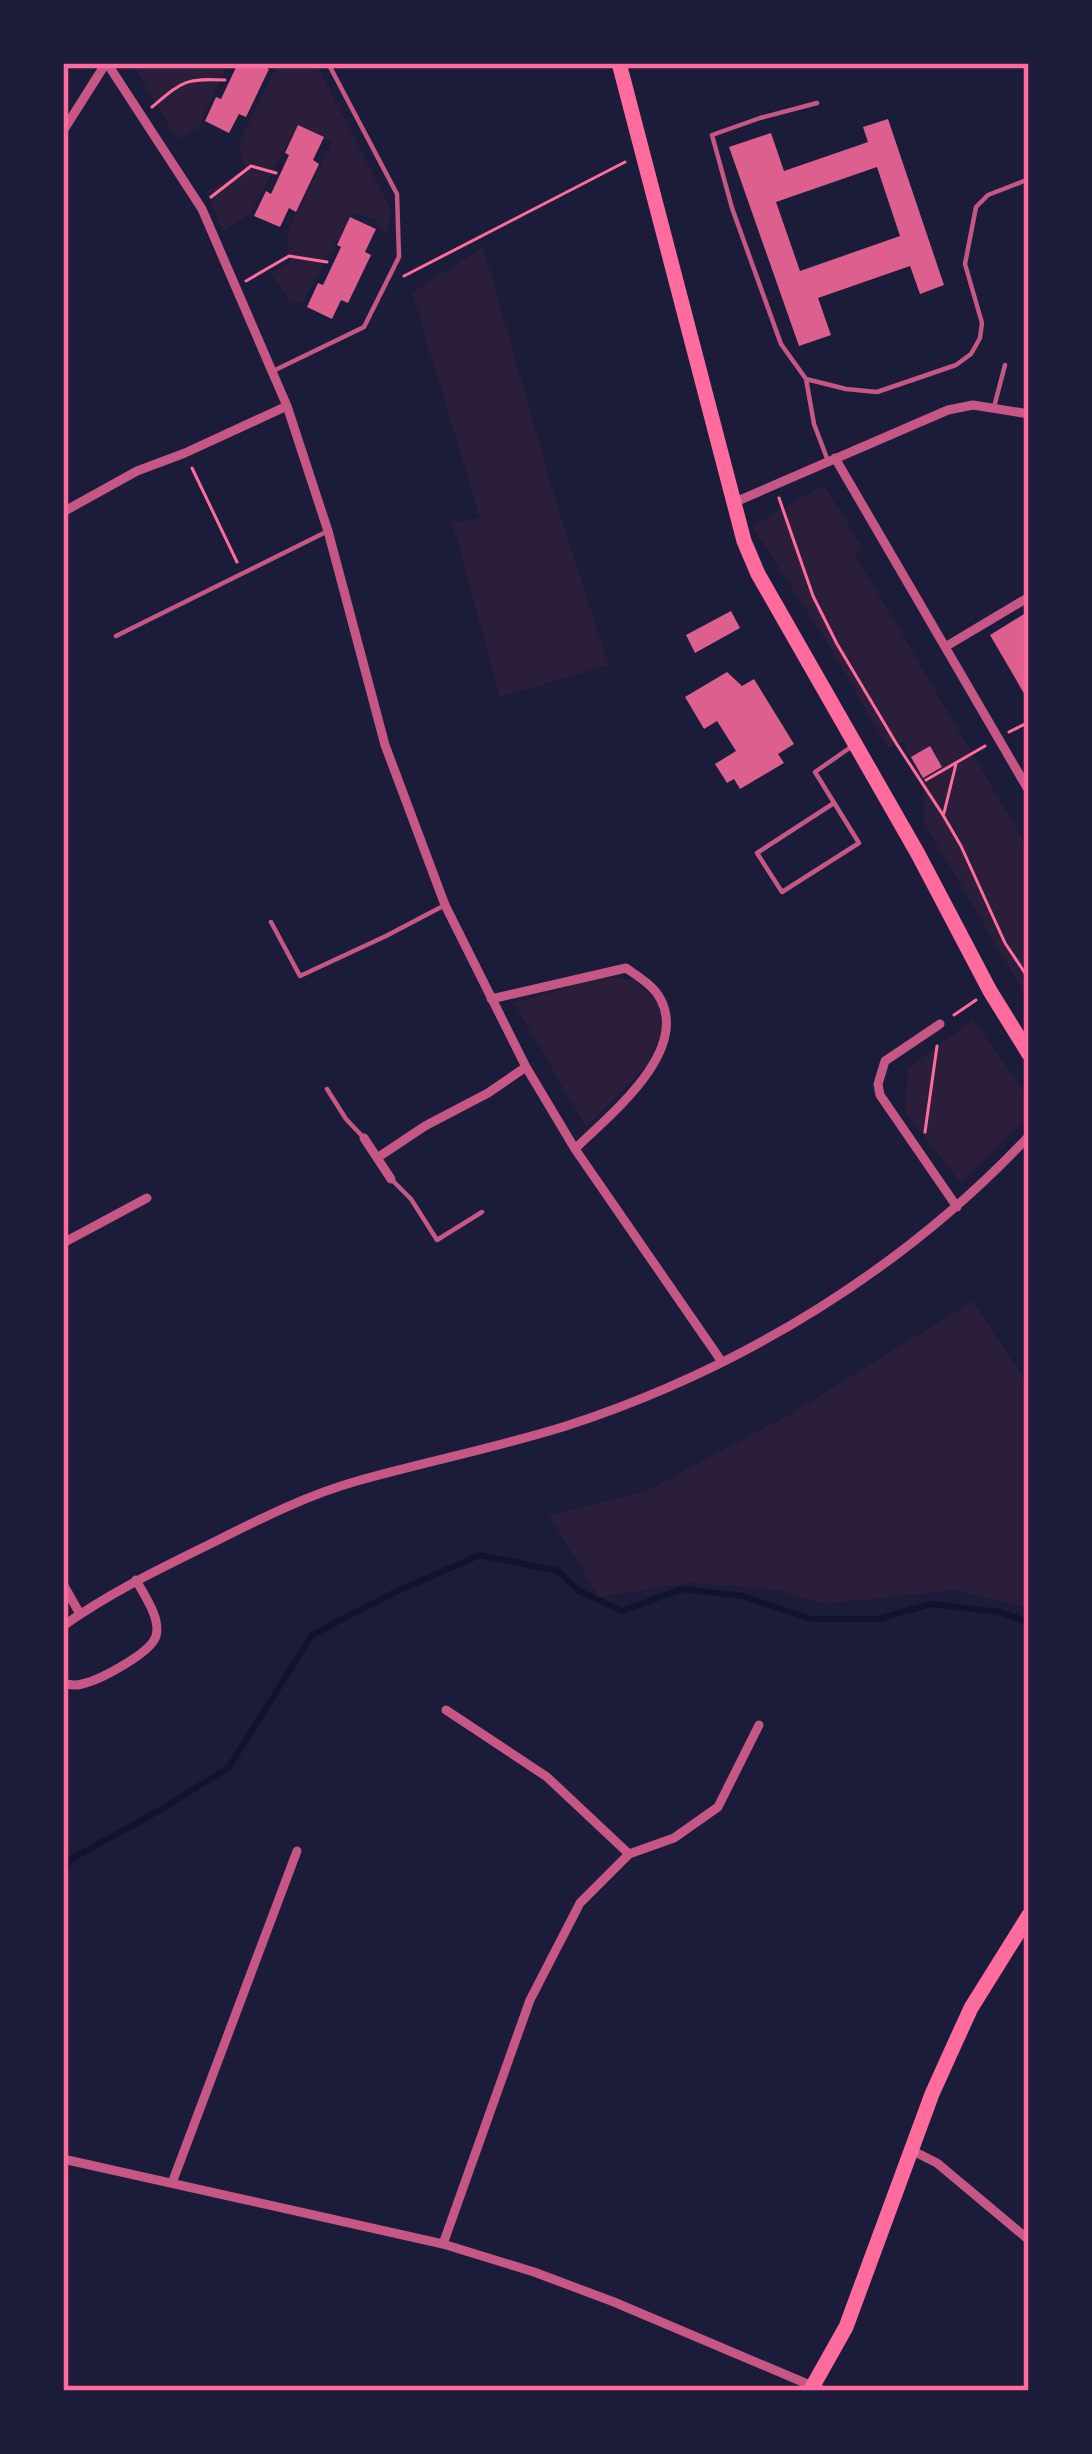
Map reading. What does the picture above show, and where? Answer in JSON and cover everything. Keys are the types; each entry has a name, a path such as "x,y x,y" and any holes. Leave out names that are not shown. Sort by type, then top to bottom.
{"highway":[{"path":"619,63 744,541 758,574 1029,1054"},
{"path":"816,2389 846,2326 932,2094 971,2008 1029,1915"}],"street":[{"path":"63,131 106,63 200,205 287,406 328,531 385,745 445,904 526,1067 574,1149 722,1362"},
{"path":"733,502 948,410 973,405 1029,414"},
{"path":"63,512 137,471 287,406"},
{"path":"832,460 1029,791"},
{"path":"945,647 1029,597"},
{"path":"491,999 626,968 661,999 667,1020 664,1044 650,1070 574,1149"},
{"path":"940,1024 885,1061 880,1095 957,1208"},
{"path":"377,1158 526,1067"},
{"path":"63,1626 136,1580 288,1505 357,1481 568,1425 722,1362 845,1291 957,1208 1029,1136"},
{"path":"364,1138 391,1179"},
{"path":"63,1244 147,1198"},
{"path":"63,1683 87,1683 146,1651 156,1638 157,1622 136,1580"},
{"path":"63,1584 80,1614"},
{"path":"446,1710 547,1777 629,1854"},
{"path":"443,2245 530,2000 580,1903 629,1854 674,1838 718,1807 760,1725"},
{"path":"172,2183 297,1851"},
{"path":"911,2150 937,2163 1029,2240"},
{"path":"63,2158 443,2245 534,2272 816,2389"}],"lane":[{"path":"272,372 364,327 399,257 397,194 328,63"},
{"path":"817,103 712,135 739,229 781,344 806,379 814,424 832,460"},
{"path":"806,379 877,392 942,371 971,355 982,323 965,264 976,207 988,195 1029,179"},
{"path":"994,407 1005,365"},
{"path":"116,636 328,531"},
{"path":"834,803 757,853 782,892 859,843 815,772 856,744"},
{"path":"271,922 300,976 445,904"},
{"path":"327,1089 364,1138"},
{"path":"391,1179 411,1199 437,1240 482,1212"}],"path":[{"path":"142,116 174,88 194,78 225,80"},
{"path":"385,286 643,152"},
{"path":"200,205 251,166 276,173"},
{"path":"237,286 289,256 327,262"},
{"path":"185,453 243,574"},
{"path":"774,484 813,596 837,644 944,814 1005,943 1029,979"},
{"path":"923,782 1029,722"},
{"path":"944,814 956,763"},
{"path":"921,1157 940,1024 990,991"}],"shaded area":[{"path":"138,63 229,63 198,128 177,139 137,72"},
{"path":"278,63 316,63 391,210 387,237 376,220 353,213 303,301 291,304 271,273 290,263 287,233 332,142 298,125 250,214 223,231 206,192 245,169 239,143"},
{"path":"483,247 560,515 609,665 500,697 452,522 480,518 412,293"},
{"path":"824,485 863,548 855,554 1029,850 1029,1001 923,821 925,795 904,742 888,748 752,526"},
{"path":"601,977 634,980 657,1000 663,1029 648,1065 586,1127 514,1003"},
{"path":"973,1020 1029,1098 1029,1116 961,1183 905,1112 908,1068"},
{"path":"973,1301 1029,1386 1029,1608 954,1590 825,1604 777,1590 691,1583 599,1597 549,1515 646,1491 790,1414"}],"building":[{"path":"238,63 264,63 269,69 246,117 239,114 229,133 205,121"},
{"path":"888,119 944,285 920,294 910,266 818,298 831,335 799,346 729,147 771,133 784,171 868,142 863,127","holes":["877,167 900,236 800,271 776,202"]},
{"path":"298,125 324,137 313,160 319,164 296,212 289,208 280,227 254,216 266,191 271,194"},
{"path":"350,217 376,229 365,252 371,255 348,303 341,300 332,319 307,307 318,283 323,285"},
{"path":"731,611 740,628 695,653 686,635"},
{"path":"1029,611 1029,702 990,635"},
{"path":"727,672 742,686 754,679 794,744 778,754 784,763 740,789 734,779 727,783 715,764 736,751 717,721 704,729 685,697"},
{"path":"930,746 942,767 923,778 911,757"}],"waterway":[{"path":"63,1869 73,1858 229,1767 312,1635 480,1555 558,1571 579,1591 622,1611 682,1589 743,1596 812,1619 878,1619 931,1604 1000,1612 1029,1622"}]}
